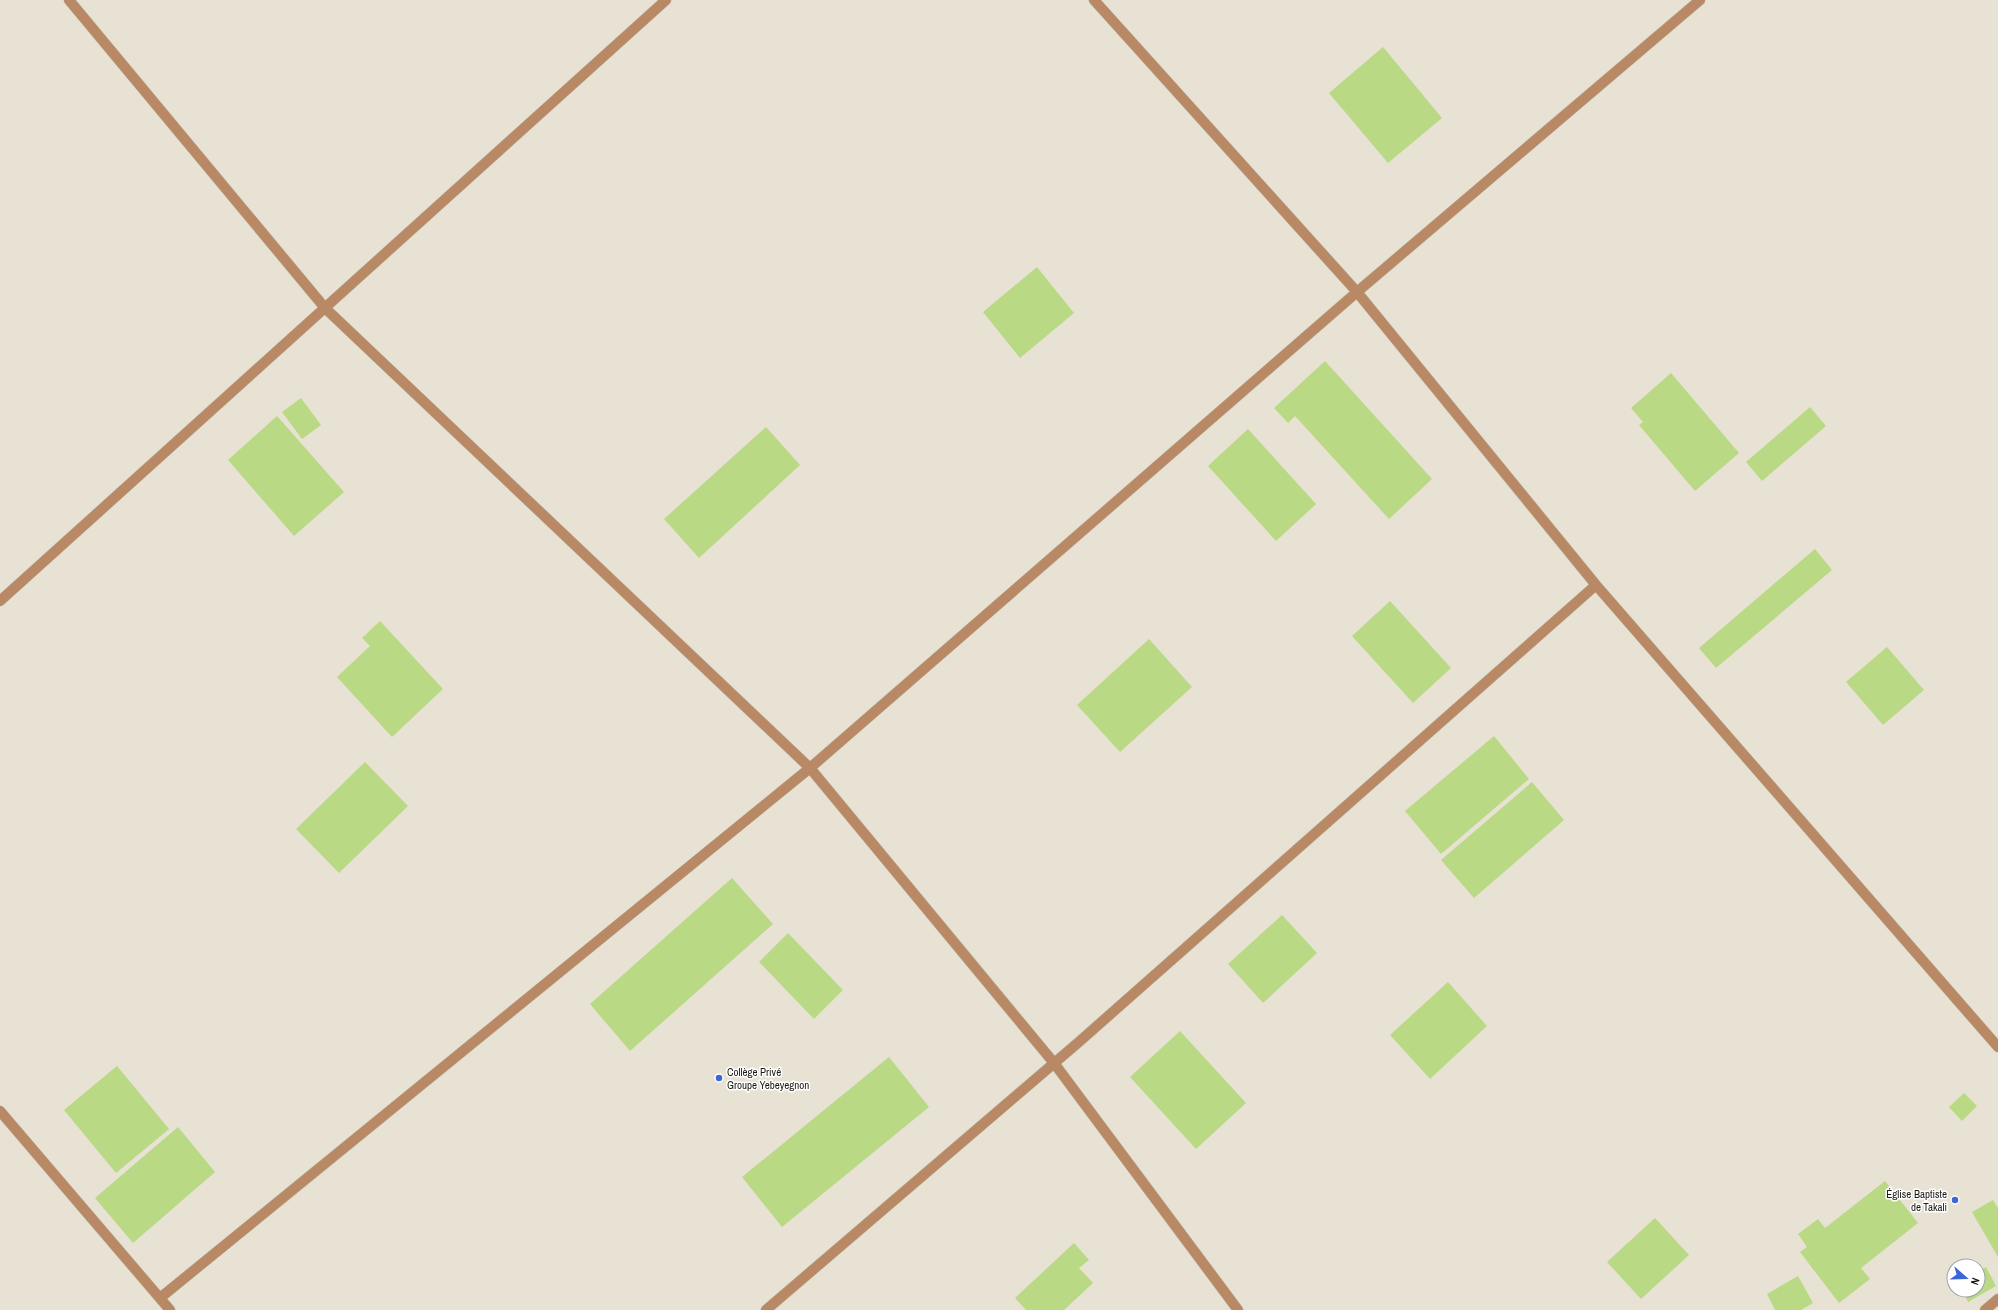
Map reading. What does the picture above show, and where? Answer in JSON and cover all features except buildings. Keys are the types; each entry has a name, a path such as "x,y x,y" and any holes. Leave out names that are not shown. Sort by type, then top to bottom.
{"street":[{"path":"69,0 325,308 810,768 1054,1064 1238,1310"},
{"path":"0,602 666,0"},
{"path":"1094,0 1357,292 1596,584 1998,1047"},
{"path":"160,1298 810,768 1357,292 1700,0"},
{"path":"766,1310 1054,1064 1596,584"},
{"path":"0,1112 170,1310"},
{"path":"1985,1310 1998,1298"}],"place":[{"name":"Collège Privé Groupe Yebeyegnon","path":"719,1078"},
{"name":"Église Baptiste de Takali","path":"1955,1200"}]}
